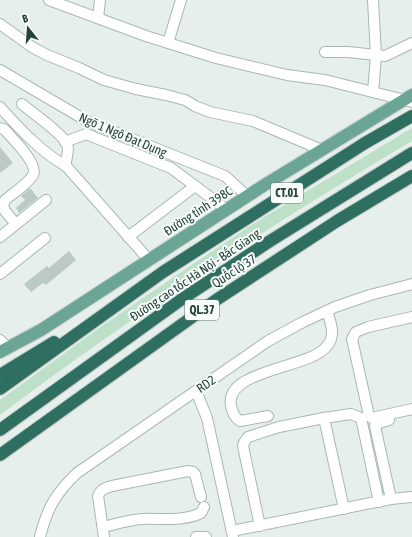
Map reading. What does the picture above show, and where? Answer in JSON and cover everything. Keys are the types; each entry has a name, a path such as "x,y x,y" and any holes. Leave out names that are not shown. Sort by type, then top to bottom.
{"highway":[{"name":"Đường cao tốc Hà Nội - Bắc Giang","path":"0,389 163,272 365,143 412,116"},
{"name":"Đường cao tốc Hà Nội - Bắc Giang","path":"0,430 182,299 270,241 412,153"},
{"name":"Quốc lộ 37","path":"0,455 216,300 337,221 412,176"},
{"path":"0,375 163,272"}],"main road":[{"name":"Đường tỉnh 398C","path":"3,347 41,330 226,209 409,99"}],"street":[{"path":"49,0 168,43 248,67 287,75 325,80 409,99"},
{"path":"98,18 100,0"},
{"path":"168,43 180,0"},
{"path":"373,0 376,56 373,92"},
{"path":"0,24 32,47 104,80 184,100 210,112 253,122 322,150"},
{"path":"325,52 348,52 385,56 412,43"},
{"name":"Ngõ 1 Ngô Đạt Dụng","path":"0,70 87,121 225,176 247,196"},
{"path":"22,104 62,137 67,145 68,152 65,160 66,166"},
{"path":"0,107 33,141 57,161 66,166 149,260"},
{"path":"0,128 4,129 22,150 33,165 34,170 32,177 5,200 3,206 5,211 16,224"},
{"path":"65,142 86,134 171,168 226,209"},
{"path":"128,237 195,186"},
{"path":"0,237 46,200"},
{"path":"0,274 45,238"},
{"name":"RD2","path":"40,537 52,504 63,487 77,473 268,341 328,311 370,295 412,284"},
{"path":"268,416 240,421 233,413 231,402 232,395 239,386 250,378 264,372 303,361 322,353 331,339 332,329 328,311"},
{"path":"412,317 368,327 356,332 352,339 369,416 372,418 412,409"},
{"path":"196,391 207,418 232,534 260,526 391,499 412,497"},
{"path":"260,526 243,445 245,441 248,437 273,429 324,418 351,414 361,418 379,502"},
{"path":"391,499 375,426 378,423 412,415"},
{"path":"324,418 344,509"},
{"path":"201,497 195,474 188,470 103,488 98,496 103,532 140,519 170,519 189,517 201,513 204,507"},
{"path":"196,537 206,537"}],"green space":[{"path":"412,128 412,141 306,205 202,272 100,342 0,415 0,400 102,326 261,219"}],"building":[{"path":"0,147 13,163 0,173"},
{"path":"30,188 38,198 19,213 16,208 25,200 21,196"},
{"path":"69,251 76,260 46,285 43,283 31,292 24,284 47,266 49,268"}]}
